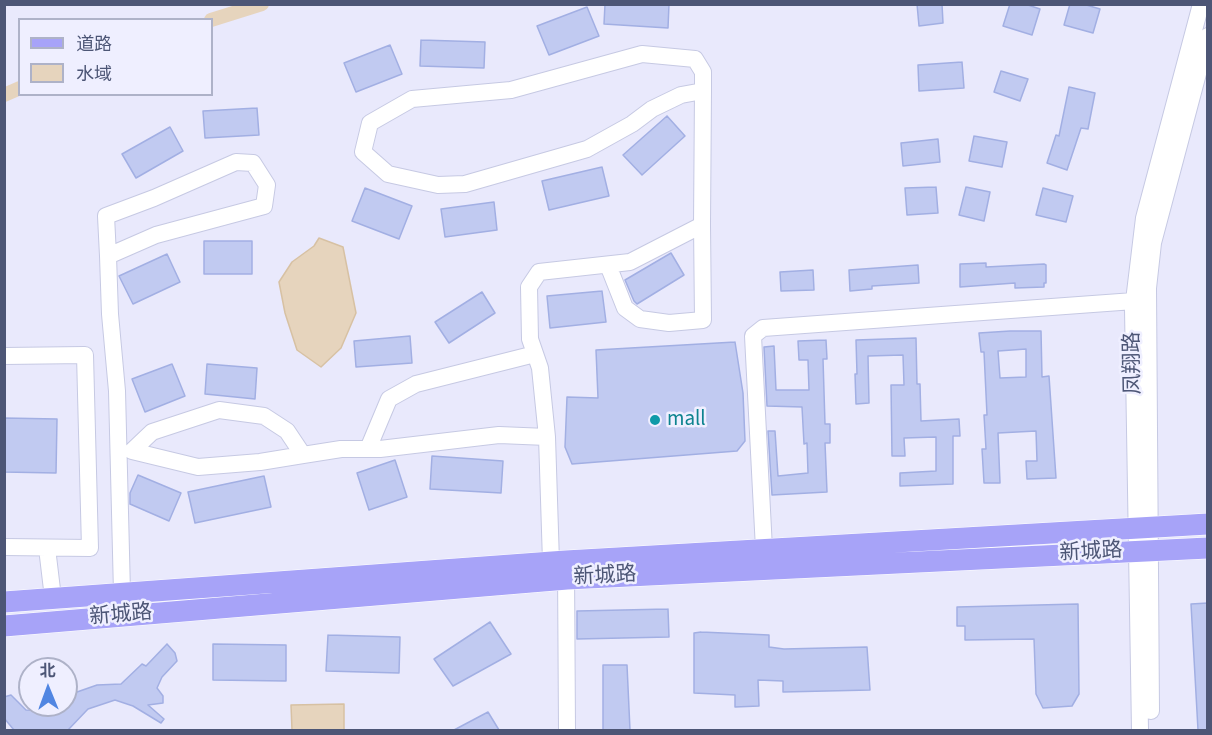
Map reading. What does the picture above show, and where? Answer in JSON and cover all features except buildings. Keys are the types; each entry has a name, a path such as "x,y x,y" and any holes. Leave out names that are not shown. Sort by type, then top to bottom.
{"main road":[{"name":"新城路","path":"4,626 562,567 764,549 1208,524"},
{"name":"新城路","path":"4,602 562,567 1208,548"}],"street":[{"name":"凤翔路","path":"1143,526 1134,301 1144,218 1201,4"},
{"name":"凤翔路","path":"1140,730 1148,298 1151,254 1166,189 1208,36"},
{"path":"608,265 625,308 640,319 669,323 703,320 702,225 703,91 703,72 695,59 642,54 511,90 412,99 369,123 363,152 388,174 438,185 465,184 587,148 632,124 652,109 681,95 703,91"},
{"path":"108,256 156,235 264,206 267,185 253,163 236,162 106,216 108,256 125,452 122,593"},
{"path":"567,730 562,567 540,368 530,339 529,287 539,272 630,262 702,225"},
{"path":"764,549 753,336 763,328 1134,301"},
{"path":"368,449 389,399 416,384 535,354"},
{"path":"4,356 85,355 90,548 4,547"},
{"path":"125,452 152,432 219,410 264,416 287,430 303,455"},
{"path":"125,452 198,467 260,462 341,449 368,449 499,435 547,437"},
{"path":"47,548 53,598"},
{"name":"凤翔路","path":"1143,550 1152,730"}],"water":[{"path":"319,238 343,247 356,313 341,348 321,367 297,350 285,313 279,282 292,262 314,246"},
{"path":"344,704 344,730 292,730 291,705"}],"waterway":[{"path":"213,19 262,4"},
{"path":"4,95 18,89"}],"place":[{"name":"mall","path":"655,420"}]}
